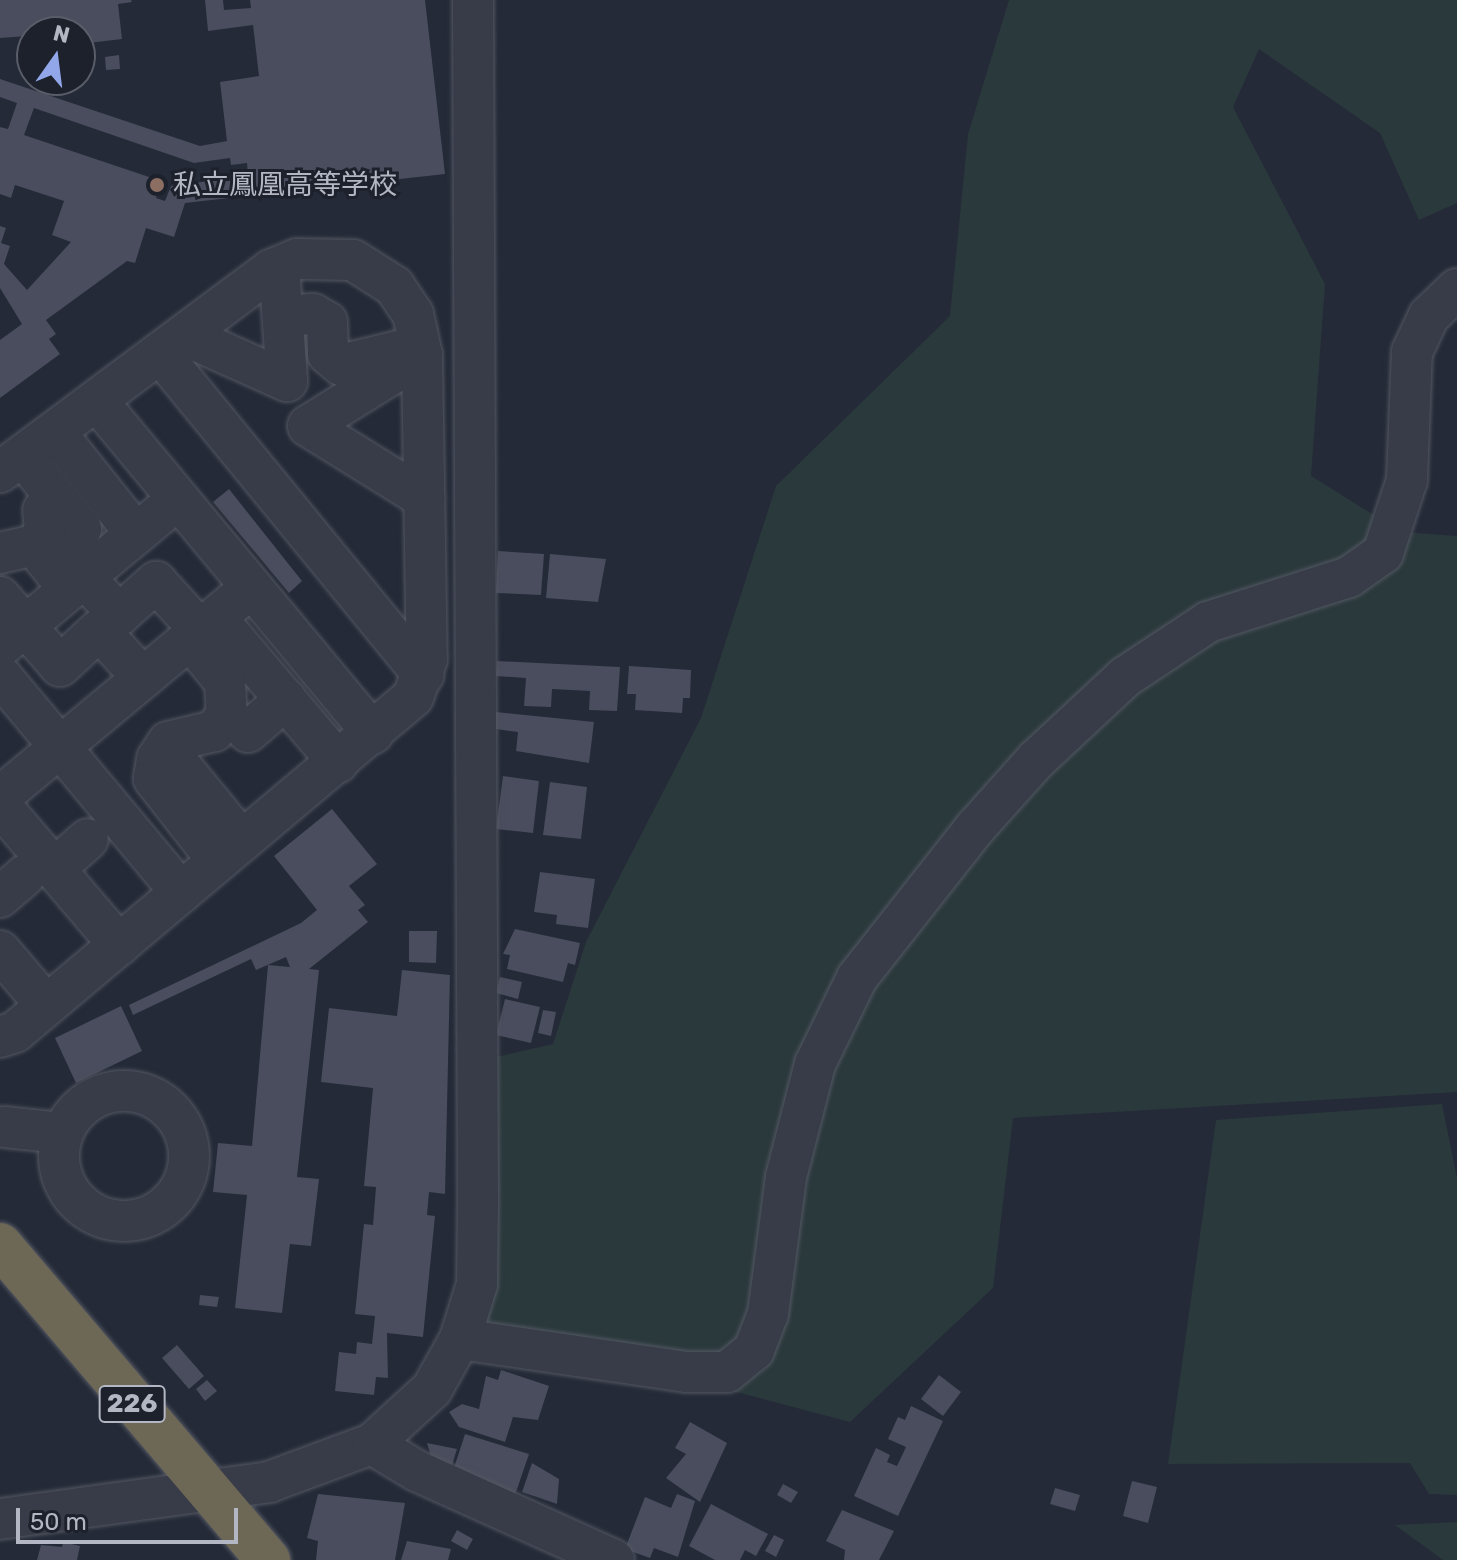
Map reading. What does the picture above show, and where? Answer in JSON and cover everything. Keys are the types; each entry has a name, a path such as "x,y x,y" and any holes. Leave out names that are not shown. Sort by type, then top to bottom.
{"highway":[{"name":"226","path":"0,1245 204,1490 268,1560"}],"street":[{"path":"0,1519 269,1482 372,1444 432,1389 460,1339 477,1284 478,1200 473,0"},
{"path":"0,1037 46,1005 108,954 413,697 424,675 424,498 421,350 405,299 379,273 353,260 321,256 279,267 11,464"},
{"path":"172,344 287,381 279,267"},
{"path":"460,1339 687,1372 727,1372 754,1350 768,1314 779,1261 786,1177 815,1064 857,978 929,882 1036,760 1134,670 1208,622 1349,577 1383,553 1407,480 1412,352 1429,316 1457,289"},
{"path":"283,316 320,317 330,332 328,354 341,365 421,350"},
{"path":"172,344 424,675"},
{"path":"421,350 308,426 424,498"},
{"path":"97,401 250,589 373,733"},
{"path":"55,432 92,497 136,534"},
{"path":"0,553 35,545 45,531 44,512 11,464"},
{"path":"11,464 81,529 45,559 119,615 156,582 202,629 286,699 338,762"},
{"path":"143,678 99,630 60,666 8,623 76,583 178,499"},
{"path":"0,797 250,589"},
{"path":"202,629 225,682 227,715 214,731 168,742 157,759 154,779 158,791 230,851"},
{"path":"0,675 181,892"},
{"path":"248,732 286,699"},
{"path":"198,774 230,851"},
{"path":"0,805 27,880"},
{"path":"27,880 88,839"},
{"path":"0,845 27,880 108,954"},
{"path":"0,951 46,1005"},
{"path":"1,1124 61,1133"},
{"path":"372,1444 417,1471 614,1560"}],"shaded area":[{"path":"1009,0 1457,0 1457,203 1419,220 1380,133 1259,49 1233,107 1325,284 1311,476 1401,532 1457,536 1457,1092 1013,1118 993,1288 850,1422 484,1325 492,1058 553,1044 586,942 701,718 776,486 950,316 968,134"},
{"path":"1442,1104 1457,1178 1457,1495 1429,1494 1410,1463 1168,1464 1216,1120"},
{"path":"1457,1522 1457,1560 1443,1560 1395,1525"}],"building":[{"path":"0,0 132,2 118,4 122,39 96,42 96,16 16,16 16,37 0,38"},
{"path":"205,0 223,0 224,10 251,8 250,0 425,0 445,174 185,203 174,237 146,228 135,263 127,261 46,320 56,334 49,339 60,354 0,398 0,340 22,324 0,288 0,226 6,228 1,243 10,246 4,264 27,290 71,242 52,235 64,201 15,185 11,198 0,194 0,127 8,129 17,103 0,97 0,79 16,84 16,96 51,96 200,146 227,141 220,82 259,76 253,25 208,31","holes":["34,108 194,163 230,158 231,165 247,163 248,176 171,186 165,201 156,198 161,181 24,135"]},
{"path":"119,55 120,69 106,70 105,57"},
{"path":"229,489 302,581 289,593 213,502"},
{"path":"498,551 544,554 541,595 496,593"},
{"path":"550,554 606,559 598,602 546,598"},
{"path":"497,661 620,667 617,711 589,710 590,691 552,689 551,707 524,706 526,678 496,676"},
{"path":"629,666 691,670 690,698 683,698 682,713 635,710 636,694 627,694"},
{"path":"496,712 594,722 589,763 516,751 518,732 496,729"},
{"path":"503,776 539,781 533,833 496,829"},
{"path":"550,782 587,787 581,839 543,835"},
{"path":"332,809 377,864 349,886 365,905 358,910 368,922 309,969 319,970 297,1177 319,1179 311,1246 290,1244 282,1313 235,1308 247,1195 213,1192 218,1143 252,1146 268,965 290,967 286,957 256,970 251,959 133,1015 129,1005 301,923 317,910 274,856"},
{"path":"540,872 595,879 588,928 556,924 557,915 534,912"},
{"path":"515,929 580,943 575,965 568,963 563,982 507,969 510,955 503,954"},
{"path":"409,931 437,931 436,963 409,962"},
{"path":"402,970 450,975 445,1194 429,1192 427,1215 435,1216 423,1337 387,1333 388,1378 376,1377 374,1395 335,1391 339,1352 356,1354 357,1342 372,1344 375,1316 355,1314 364,1224 373,1225 376,1187 364,1186 373,1088 321,1082 329,1008 397,1016"},
{"path":"500,977 522,982 518,999 496,993"},
{"path":"505,999 540,1007 531,1043 496,1035"},
{"path":"121,1006 142,1051 76,1083 55,1038"},
{"path":"543,1010 556,1012 551,1036 538,1033"},
{"path":"200,1295 219,1297 217,1307 199,1305"},
{"path":"177,1345 204,1376 189,1389 162,1358"},
{"path":"501,1370 549,1386 538,1420 513,1417 505,1442 459,1427 449,1412 462,1404 479,1409 486,1376 498,1380"},
{"path":"939,1375 961,1392 943,1416 921,1399"},
{"path":"207,1380 217,1391 205,1401 196,1389"},
{"path":"911,1406 943,1421 898,1516 854,1496 876,1448 890,1455 887,1462 897,1466 906,1447 888,1439 898,1417 905,1420"},
{"path":"690,1422 727,1443 700,1502 666,1478 686,1454 675,1448"},
{"path":"465,1434 529,1454 514,1498 454,1468"},
{"path":"427,1443 457,1449 449,1475 432,1460"},
{"path":"532,1463 559,1479 557,1504 522,1492"},
{"path":"1132,1481 1157,1487 1148,1523 1123,1516"},
{"path":"783,1484 798,1492 791,1503 777,1495"},
{"path":"1055,1488 1080,1495 1075,1511 1050,1504"},
{"path":"318,1494 405,1503 395,1560 316,1560 318,1541 307,1538"},
{"path":"677,1494 695,1501 678,1557 654,1548 650,1558 625,1549 645,1497 671,1508"},
{"path":"711,1504 768,1534 756,1556 745,1550 740,1560 715,1560 689,1546"},
{"path":"842,1510 894,1531 879,1560 844,1560 845,1550 826,1541"},
{"path":"457,1530 473,1539 467,1550 451,1541"},
{"path":"774,1535 784,1540 776,1557 765,1551"},
{"path":"407,1541 451,1549 448,1560 401,1560"},
{"path":"63,1542 80,1546 77,1560 37,1560 41,1545 62,1547"}],"place":[{"name":"私立鳳凰高等学校","path":"157,185"}]}
